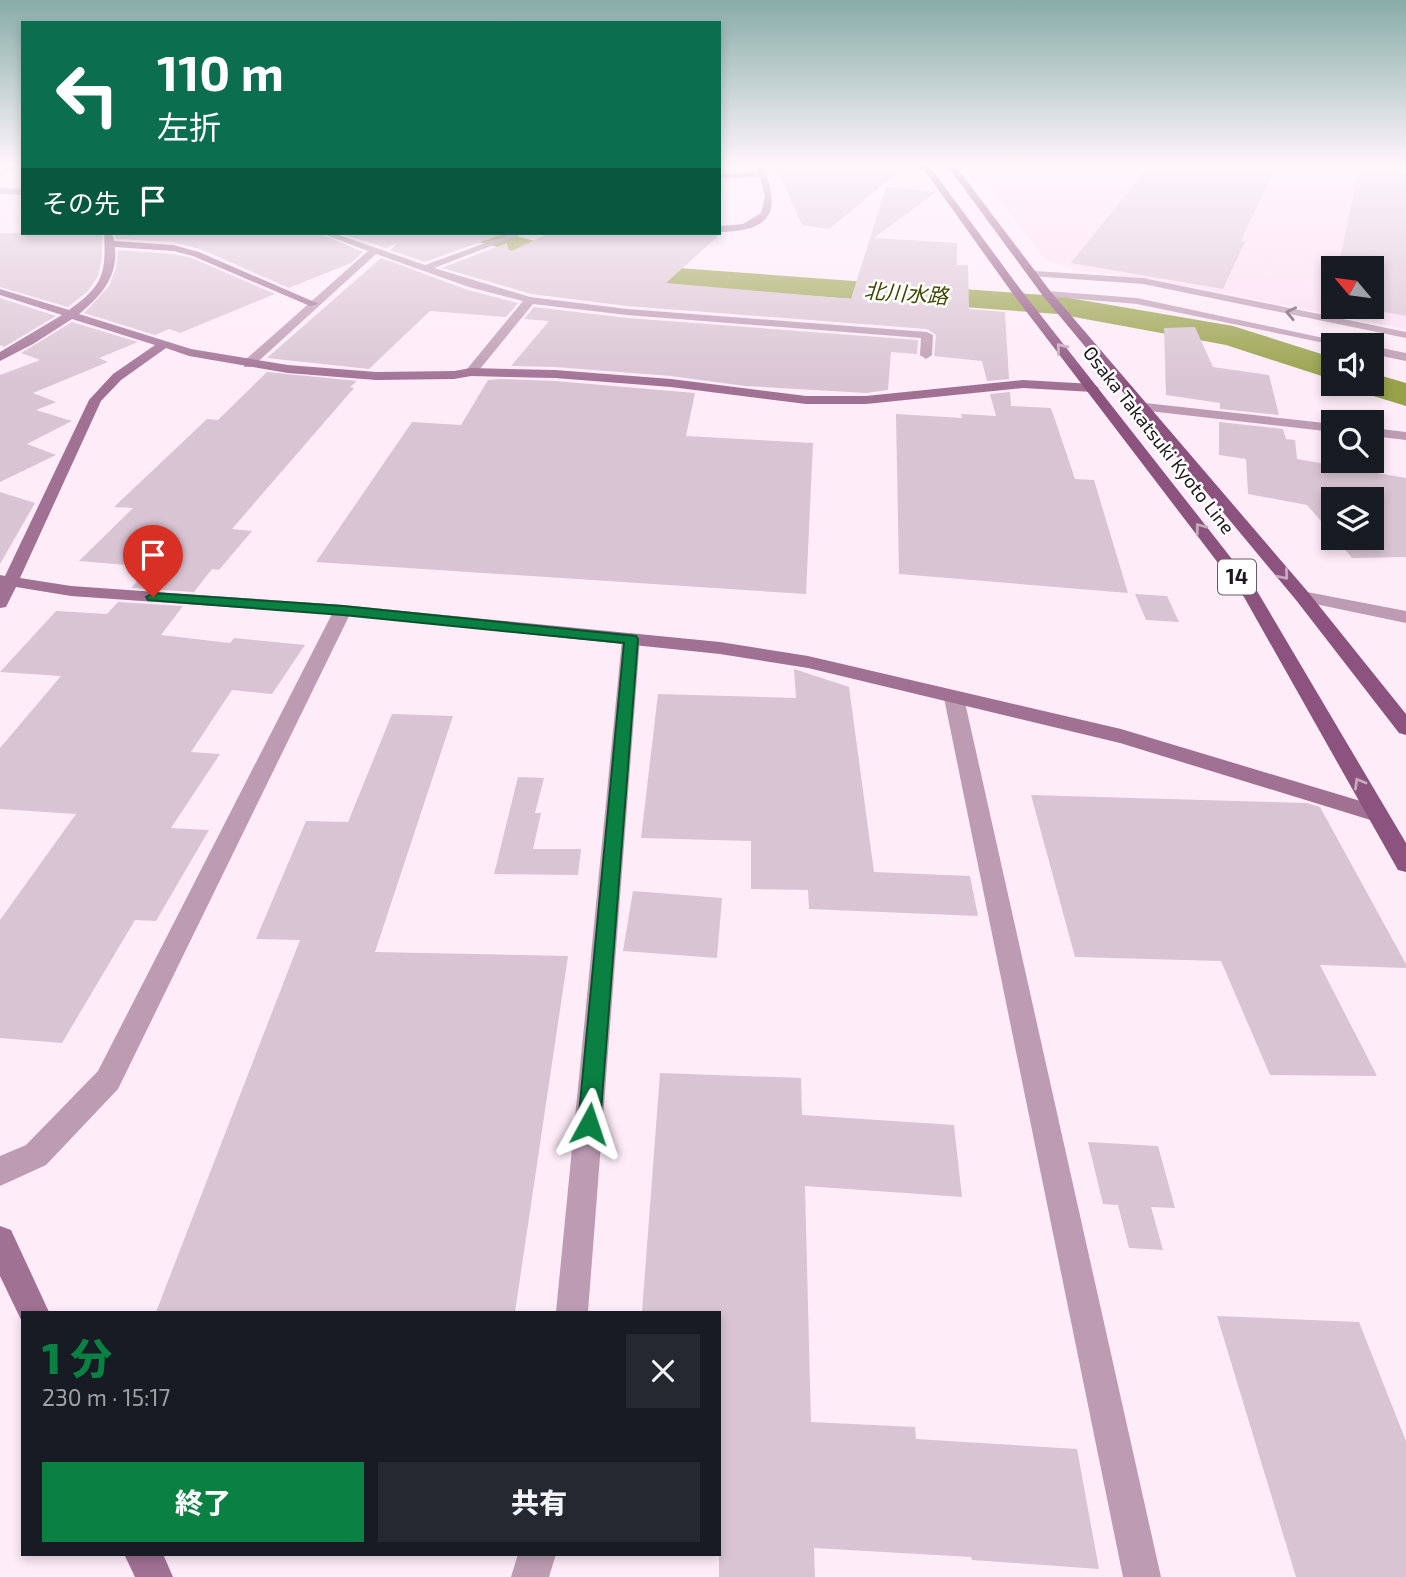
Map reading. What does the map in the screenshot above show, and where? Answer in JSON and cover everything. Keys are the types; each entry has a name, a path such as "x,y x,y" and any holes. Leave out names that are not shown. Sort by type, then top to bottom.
{"main road":[{"name":"Osaka Takatsuki Kyoto Line","path":"977,238 1251,594 1406,863"},
{"name":"Osaka Takatsuki Kyoto Line","path":"1007,238 1049,296 1145,407 1406,728"}],"street":[{"path":"338,238 496,292 530,300 627,312 927,335 926,355"},
{"path":"425,268 507,238"},
{"path":"0,357 48,331 97,291 110,270 108,239 173,248 195,254 314,304"},
{"path":"248,364 374,251"},
{"path":"1035,274 1143,281 1365,329 1406,335"},
{"path":"1,293 163,345 248,364 376,376 454,375 471,372 555,374 671,383 806,400 866,400 1023,384 1093,388"},
{"path":"1049,296 1137,301 1321,339"},
{"path":"471,372 530,300"},
{"path":"1365,329 1406,341"},
{"path":"0,603 5,581 95,400 117,377 163,345"},
{"path":"1384,352 1406,357"},
{"path":"1145,407 1321,427"},
{"path":"1384,433 1406,436"},
{"path":"5,581 71,591 343,610 631,639 720,648 808,662 1121,736 1377,814"},
{"path":"1301,596 1406,617"},
{"path":"0,1171 36,1155 108,1080 343,610"},
{"path":"572,1311 631,639"},
{"path":"954,698 1142,1577"},
{"path":"0,1241 33,1311"},
{"path":"144,1556 154,1577"},
{"path":"530,1577 536,1556"}],"shaded area":[{"path":"1028,238 1406,238 1406,329 1355,319 1384,319 1384,256 1321,256 1321,312 1152,279 1078,270 1044,259"}],"building":[{"path":"0,238 102,238 102,258 98,276 88,291 68,307 0,287"},
{"path":"329,238 363,252 351,263 289,288 200,249 173,242 116,239"},
{"path":"354,238 493,238 425,262 390,250 398,243 386,248"},
{"path":"540,238 716,238 666,283 851,299 870,238 957,243 957,265 968,265 969,309 1005,312 1009,379 987,381 982,361 934,356 936,335 927,329 627,306 531,294 442,268 507,243 509,252"},
{"path":"1091,238 1243,238 1241,241 1245,242 1223,289 1071,263"},
{"path":"1344,238 1406,238 1406,316 1384,312 1384,256 1341,256"},
{"path":"118,250 192,258 275,294 180,333 169,329 155,335 84,313 109,286 116,268"},
{"path":"381,258 468,290 518,303 506,317 430,311 369,369 267,358"},
{"path":"0,298 56,316 4,347 0,345"},
{"path":"534,307 627,318 918,340 917,354 891,352 888,390 866,393 745,386 671,376 555,367 511,366 549,321 524,319"},
{"path":"72,322 138,342 99,358 108,362 33,393 56,402 36,410 72,421 27,444 56,455 0,482 0,375 40,360 21,353"},
{"path":"1195,327 1213,367 1269,375 1279,415 1220,409 1220,403 1166,395 1164,328"},
{"path":"267,372 357,381 350,387 354,388 232,529 252,531 219,570 212,569 194,592 131,588 150,567 79,561 133,508 114,507 207,419 218,420"},
{"path":"488,380 695,393 686,436 813,443 806,594 316,562 412,422 461,425"},
{"path":"1010,392 1011,406 1051,408 1075,479 1094,480 1128,593 899,574 896,414 962,418 961,414 996,416 990,394"},
{"path":"1219,422 1283,429 1286,439 1295,440 1297,459 1321,463 1321,473 1377,473 1406,478 1406,557 1352,558 1346,550 1384,550 1384,487 1321,487 1321,521 1307,505 1248,494 1246,459 1219,455"},
{"path":"0,492 35,503 0,564"},
{"path":"1135,594 1167,596 1179,622 1146,620"},
{"path":"118,602 183,606 161,635 230,643 234,638 305,645 272,694 232,690 191,752 220,754 171,828 209,830 156,921 135,920 62,1043 0,1038 0,920 76,814 0,809 0,748 61,676 0,672 56,611 107,614"},
{"path":"794,669 849,687 874,872 970,876 978,916 809,909 808,890 751,889 751,841 641,838 658,694 796,698"},
{"path":"392,714 453,716 375,952 568,956 515,1311 156,1311 300,940 256,939 306,821 348,822"},
{"path":"518,777 544,778 535,813 541,813 533,849 581,849 578,875 494,874"},
{"path":"1031,795 1307,803 1320,807 1406,964 1406,968 1320,965 1377,1076 1270,1075 1221,961 1075,957"},
{"path":"633,891 722,898 717,958 623,951"},
{"path":"660,1073 801,1078 802,1115 954,1125 962,1197 805,1186 811,1422 915,1427 916,1439 1077,1449 1099,1569 972,1560 971,1557 814,1548 815,1577 719,1577 721,1311 642,1311"},
{"path":"1088,1142 1158,1146 1175,1208 1151,1207 1163,1250 1129,1248 1118,1205 1103,1204"},
{"path":"1217,1316 1359,1322 1406,1441 1406,1577 1296,1577"}],"waterway":[{"name":"北川水路","path":"492,238 570,259 665,276 1058,305 1233,336 1321,366"},
{"name":"北川水路","path":"1384,388 1406,395"}],"route":[{"path":"153,597 343,610 631,639 589,1124"}]}
